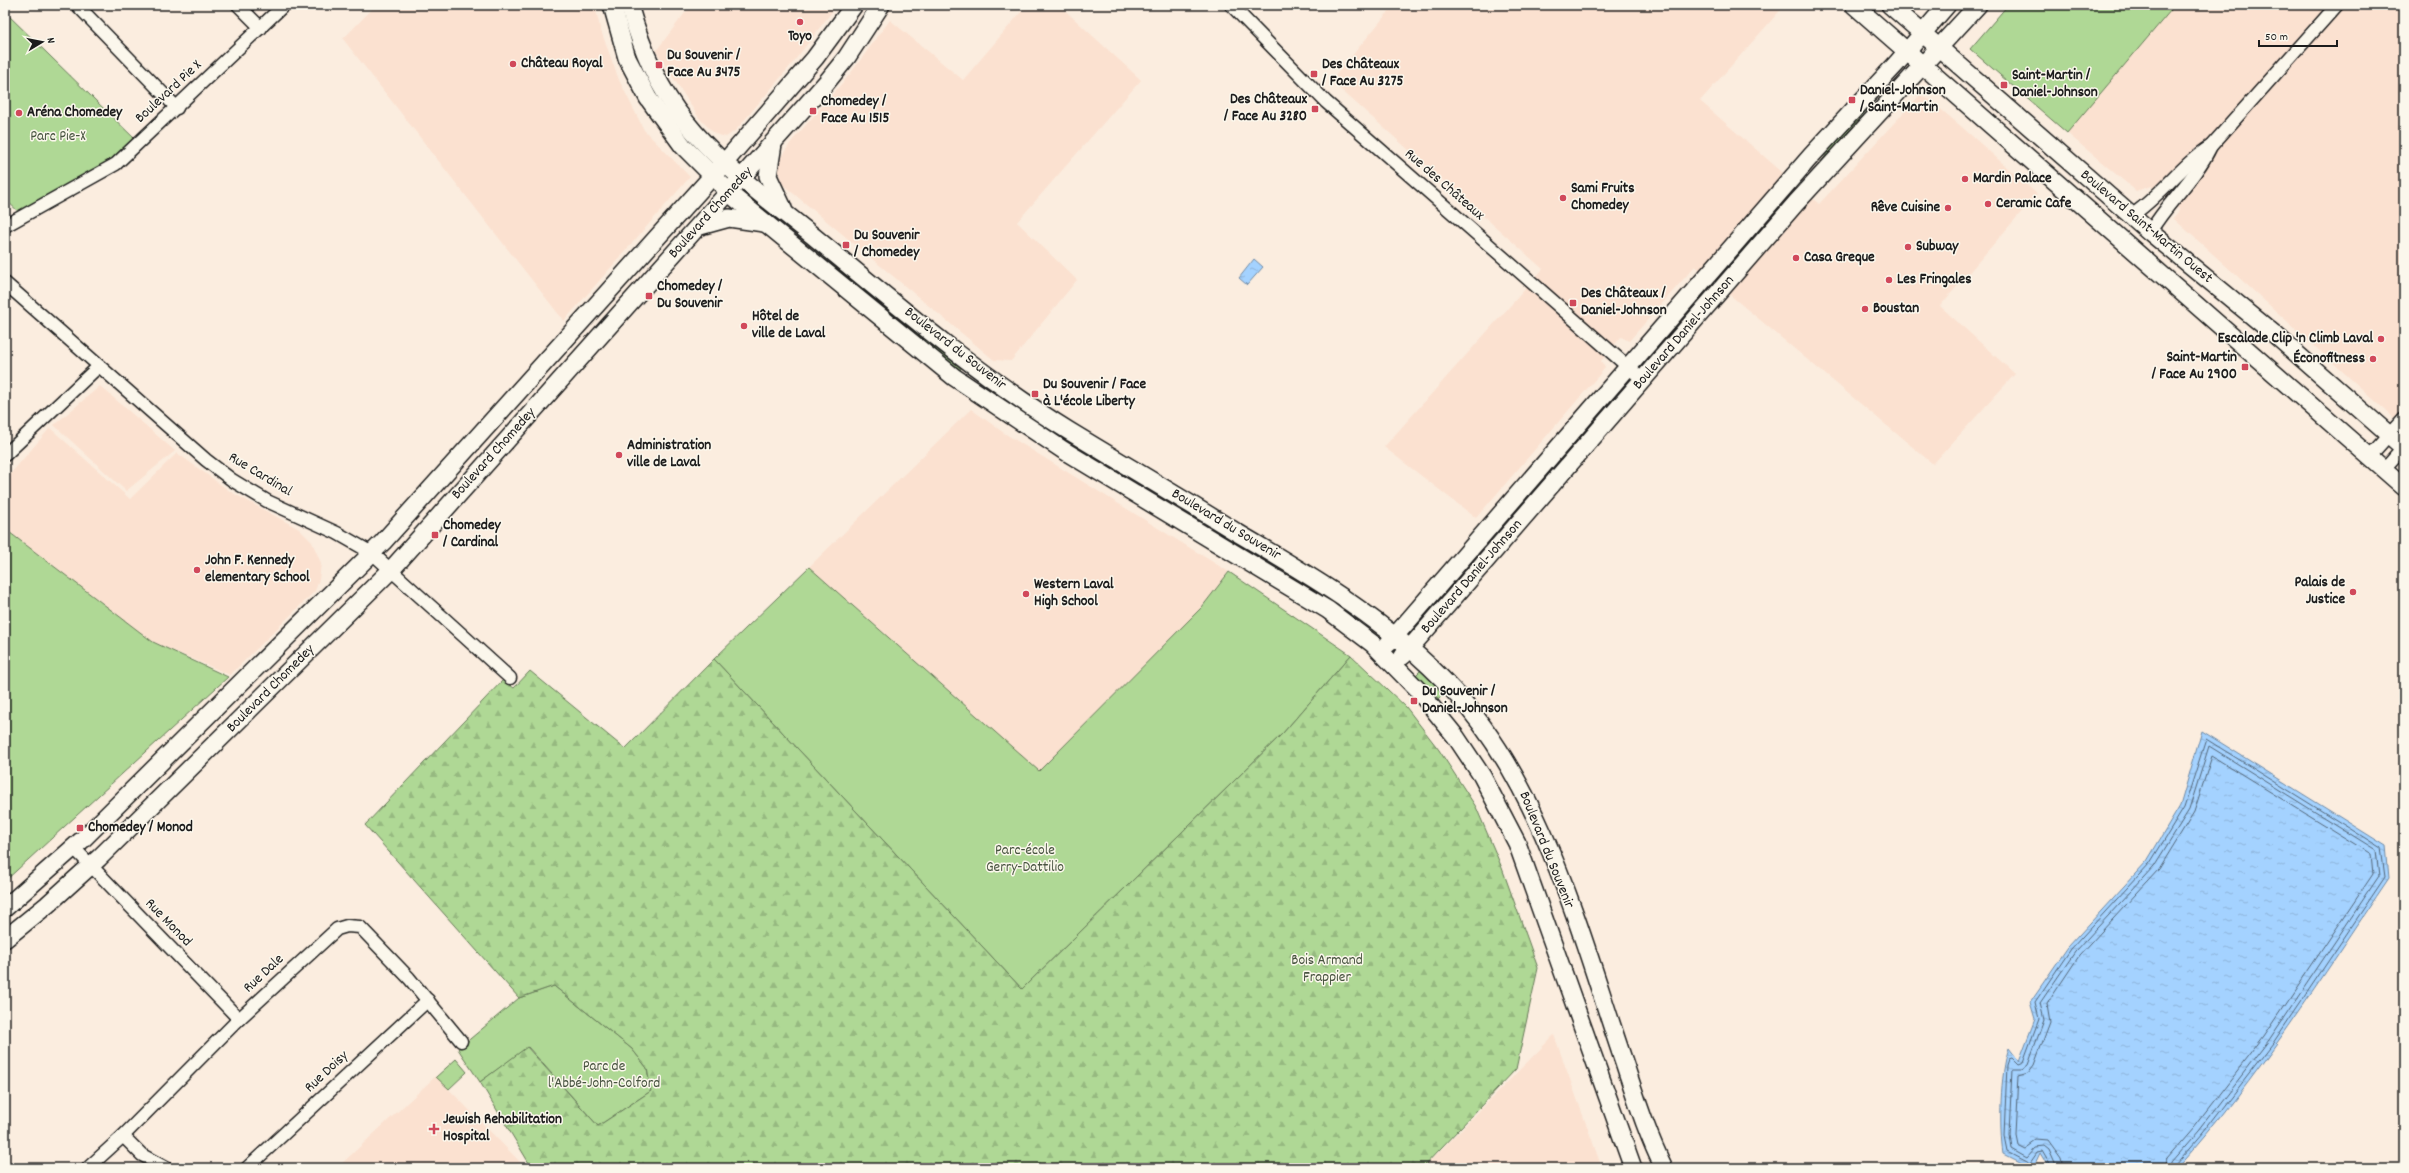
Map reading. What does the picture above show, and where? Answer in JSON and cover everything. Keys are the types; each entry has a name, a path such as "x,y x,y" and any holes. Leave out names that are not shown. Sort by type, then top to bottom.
{"street":[{"path":"78,5 177,108"},
{"path":"238,5 261,28"},
{"name":"Boulevard Pie X","path":"5,226 116,164 177,108 284,5"},
{"name":"Boulevard du Souvenir","path":"612,5 624,49 641,87 676,138 712,176 766,224 954,377 1075,457 1314,601 1353,628 1395,665 1427,700 1465,750 1508,824 1536,893 1633,1168"},
{"name":"Boulevard du Souvenir","path":"629,5 646,55 666,93 686,123 742,178 922,325 1004,388 1070,432 1316,580 1395,636 1451,688 1479,722 1511,770 1530,805 1555,864 1645,1123 1664,1168"},
{"name":"Boulevard Chomedey","path":"5,908 74,848 372,553 725,162 805,70 854,5"},
{"name":"Boulevard Chomedey","path":"5,939 47,906 91,866 391,570 773,144 838,69 881,5"},
{"name":"Rue des Châteaux","path":"1231,5 1326,102 1643,380"},
{"name":"Boulevard Saint-Martin Ouest","path":"1854,5 2404,487"},
{"name":"Boulevard Saint-Martin Ouest","path":"1890,5 2131,216 2274,334 2404,447"},
{"name":"Boulevard Daniel-Johnson","path":"1381,652 1839,124 1906,52 1947,5"},
{"name":"Boulevard Daniel-Johnson","path":"1395,665 1801,198 1978,5"},
{"path":"2131,216 2148,205 2191,159 2211,146 2337,5"},
{"path":"773,144 768,176 786,214"},
{"path":"2150,232 2164,209 2201,168 2211,146"},
{"path":"699,226 729,218 766,224"},
{"name":"Rue Cardinal","path":"5,283 180,438 232,480 267,501 337,533 372,553 510,678"},
{"path":"5,455 99,366"},
{"path":"2369,457 2404,418"},
{"path":"2384,470 2404,447"},
{"name":"Rue Monod","path":"74,848 239,1019"},
{"name":"Rue Dale","path":"88,1168 123,1136 239,1019 328,935 347,926 360,927 428,1000 462,1041"},
{"name":"Rue Doisy","path":"247,1168 428,1000"},
{"path":"123,1136 142,1155 166,1168"}],"shaded area":[{"path":"376,5 595,5 600,28 619,80 644,130 690,177 564,321 343,39"},
{"path":"691,5 837,5 792,64 736,130 726,137 715,134 699,118 656,51"},
{"path":"1027,5 1059,5 1141,80 1017,222 1077,280 1011,361 994,360 782,184 778,170 781,157 792,141 850,74 890,20 963,80"},
{"path":"1394,5 1785,5 1700,101 1819,204 1920,95 1930,100 1963,128 2037,194 1940,306 2015,374 1933,464 1695,266 1629,341 1621,337 1601,361 1605,368 1476,518 1384,447 1543,269 1331,81"},
{"path":"2166,5 2404,5 2404,427 2173,218 2180,210 2151,186 2136,191 2067,133 2171,10"},
{"path":"100,386 175,451 126,491 54,425"},
{"name":"Western Laval High School","path":"971,409 1004,433 1229,572 1202,607 1039,771 809,567"},
{"name":"John F. Kennedy elementary School","path":"50,428 130,499 177,453 231,492 299,529 312,542 321,563 319,580 315,591 230,675 153,642 5,529 5,480"},
{"path":"1554,1035 1602,1168 1423,1168"},
{"name":"Jewish Rehabilitation Hospital","path":"436,1076 526,1168 337,1168"}],"green space":[{"path":"2008,5 2166,5 2171,10 2067,133 1970,49"},
{"name":"Parc Pie-X","path":"5,12 138,142 135,147 23,216 5,199"},
{"path":"1899,73 1797,191 1824,158 1841,132"},
{"path":"1767,217 1772,222 1703,299"},
{"path":"818,254 936,346 961,369 959,371 817,256"},
{"path":"1589,424 1561,465 1421,626 1416,622"},
{"path":"5,529 153,642 228,677 5,881"},
{"name":"Parc-école Gerry-Dattilio","path":"809,567 1039,771 1202,607 1229,572 1351,655 1283,733 1022,989 714,659"},
{"name":"Bois Armand Frappier","path":"1351,655 1406,707 1439,750 1476,807 1502,868 1538,968 1516,1069 1422,1168 532,1168 480,1082 527,1047 598,1126 651,1091 647,1068 632,1049 554,986 519,998 365,825 503,680 514,688 530,671 625,749 714,659 1022,989 1283,733"},
{"path":"1421,670 1445,693 1439,699 1416,675"},
{"name":"Parc de l'Abbé-John-Colford","path":"554,986 632,1049 647,1068 651,1091 598,1126 528,1047 480,1082 458,1049 519,998"},
{"path":"456,1059 467,1072 449,1089 436,1077"}],"water":[{"path":"1254,259 1263,267 1247,285 1239,278"},
{"path":"2202,731 2386,846 2389,878 2314,990 2262,1063 2207,1134 2178,1168 2049,1168 2040,1153 2033,1168 2003,1153 2001,1100 2004,1071 2009,1048 2019,1061 2035,1019 2030,1002 2068,947 2147,861 2180,806"}],"place":[{"name":"Toyo","path":"800,22"},
{"name":"Château Royal","path":"513,64"},
{"name":"Du Souvenir / Face Au 3475","path":"659,65"},
{"name":"Des Châteaux / Face Au 3275","path":"1314,74"},
{"name":"Saint-Martin / Daniel-Johnson","path":"2004,85"},
{"name":"Daniel-Johnson / Saint-Martin","path":"1852,100"},
{"name":"Des Châteaux / Face Au 3280","path":"1315,109"},
{"name":"Chomedey / Face Au 1515","path":"813,111"},
{"name":"Aréna Chomedey","path":"19,113"},
{"name":"Mardin Palace","path":"1965,179"},
{"name":"Sami Fruits Chomedey","path":"1563,198"},
{"name":"Ceramic Cafe","path":"1988,204"},
{"name":"Rêve Cuisine","path":"1948,208"},
{"name":"Du Souvenir / Chomedey","path":"846,245"},
{"name":"Subway","path":"1908,247"},
{"name":"Casa Greque","path":"1796,258"},
{"name":"Les Fringales","path":"1889,280"},
{"name":"Chomedey / Du Souvenir","path":"649,296"},
{"name":"Des Châteaux / Daniel-Johnson","path":"1573,303"},
{"name":"Boustan","path":"1865,309"},
{"name":"Hôtel de ville de Laval","path":"744,326"},
{"name":"Escalade Clip 'n Climb Laval","path":"2381,339"},
{"name":"Éconofitness","path":"2373,359"},
{"name":"Saint-Martin / Face Au 2900","path":"2245,367"},
{"name":"Du Souvenir / Face à L'école Liberty","path":"1035,394"},
{"name":"Administration ville de Laval","path":"619,455"},
{"name":"Chomedey / Cardinal","path":"435,535"},
{"name":"John F. Kennedy elementary School","path":"197,570"},
{"name":"Palais de Justice","path":"2353,592"},
{"name":"Western Laval High School","path":"1026,594"},
{"name":"Du Souvenir / Daniel-Johnson","path":"1414,701"},
{"name":"Chomedey / Monod","path":"80,828"},
{"name":"Jewish Rehabilitation Hospital","path":"434,1129"}]}
